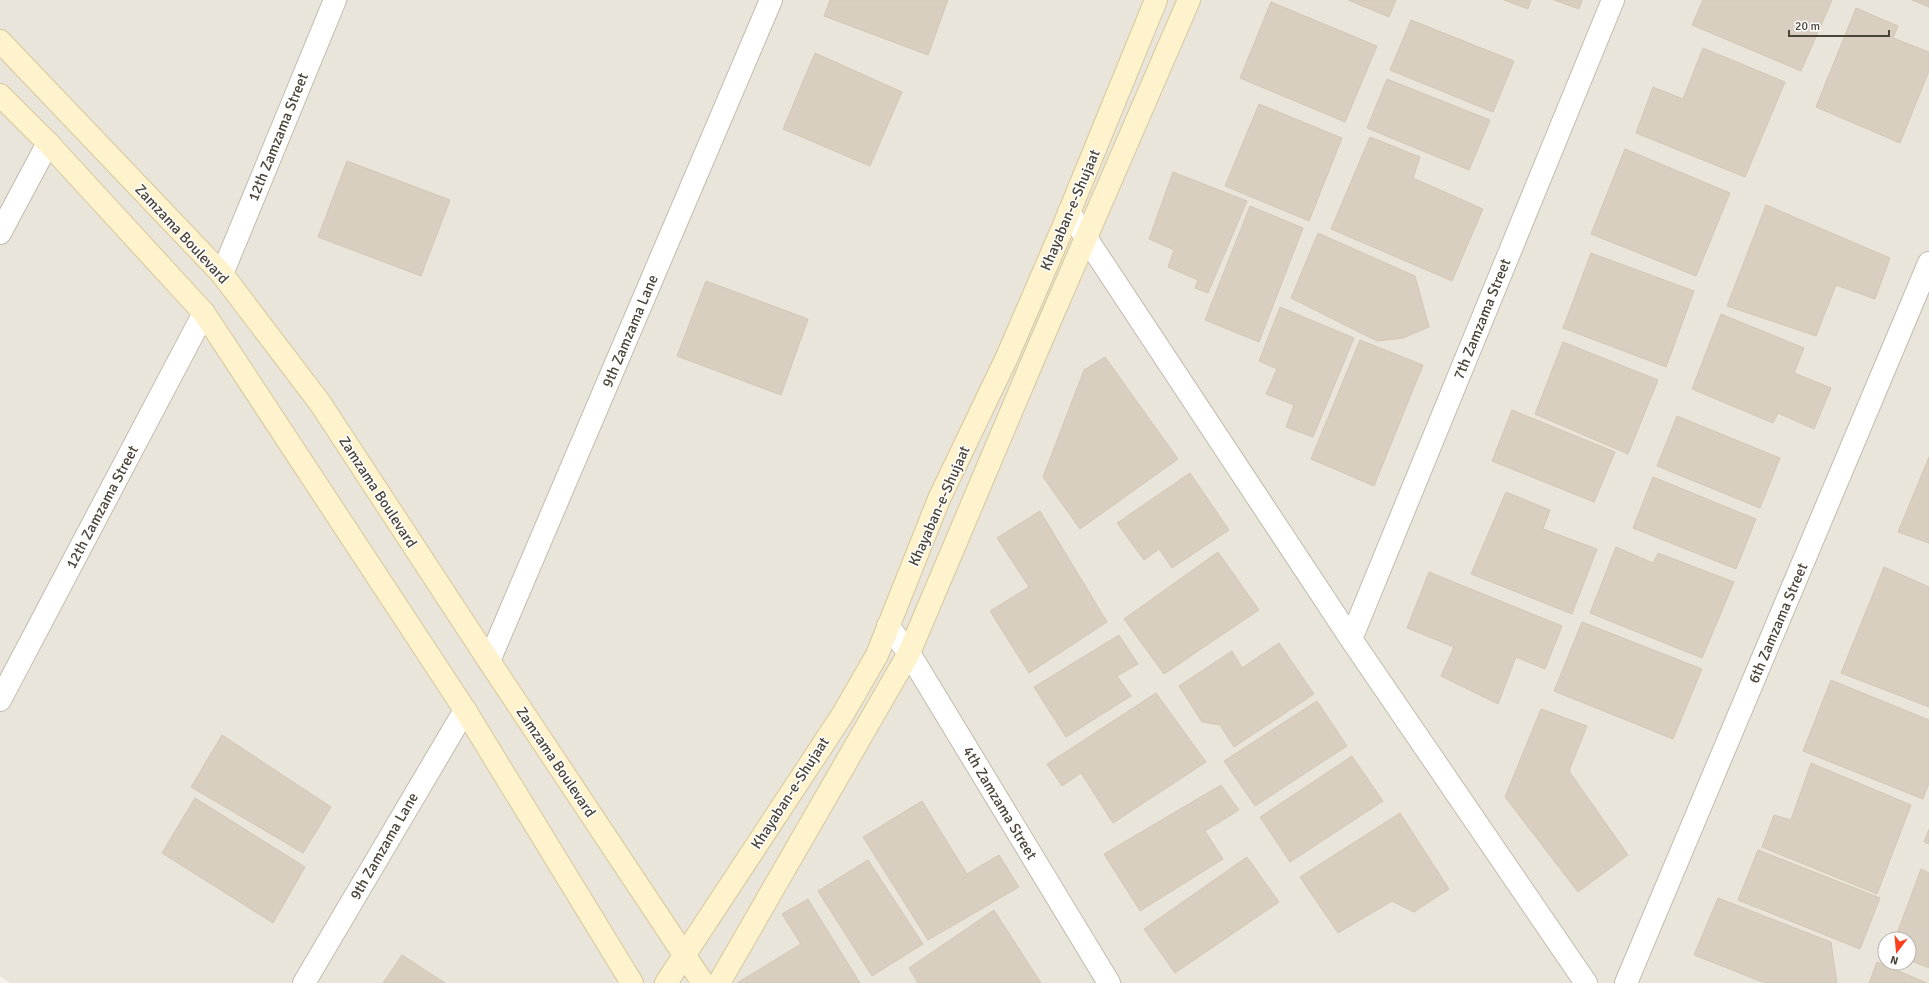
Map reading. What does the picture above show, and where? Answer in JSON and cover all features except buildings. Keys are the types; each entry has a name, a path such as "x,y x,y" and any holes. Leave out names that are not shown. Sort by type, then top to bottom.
{"main road":[{"name":"Khayaban-e-Shujaat","path":"666,983 843,714 877,655 939,499 1007,357 1069,212 1156,0"},
{"name":"Khayaban-e-Shujaat","path":"720,983 909,653 1190,0"},
{"name":"Zamzama Boulevard","path":"0,41 222,274 320,403 683,955 703,983"},
{"path":"0,95 48,143 204,313 465,710 632,983"}],"street":[{"name":"12th Zamzama Street","path":"222,274 335,0"},
{"name":"9th Zamzama Lane","path":"489,661 771,0"},
{"name":"7th Zamzama Street","path":"1351,639 1613,0"},
{"path":"0,233 48,143"},
{"path":"1069,212 1351,639 1586,983"},
{"name":"6th Zamzama Street","path":"1626,983 1929,263"},
{"name":"12th Zamzama Street","path":"0,700 204,313"},
{"name":"4th Zamzama Street","path":"888,626 909,653 1109,983"},
{"name":"9th Zamzama Lane","path":"304,983 465,710"}],"shaded area":[{"path":"0,0 1929,0 1929,983 10,983 0,976"}]}
